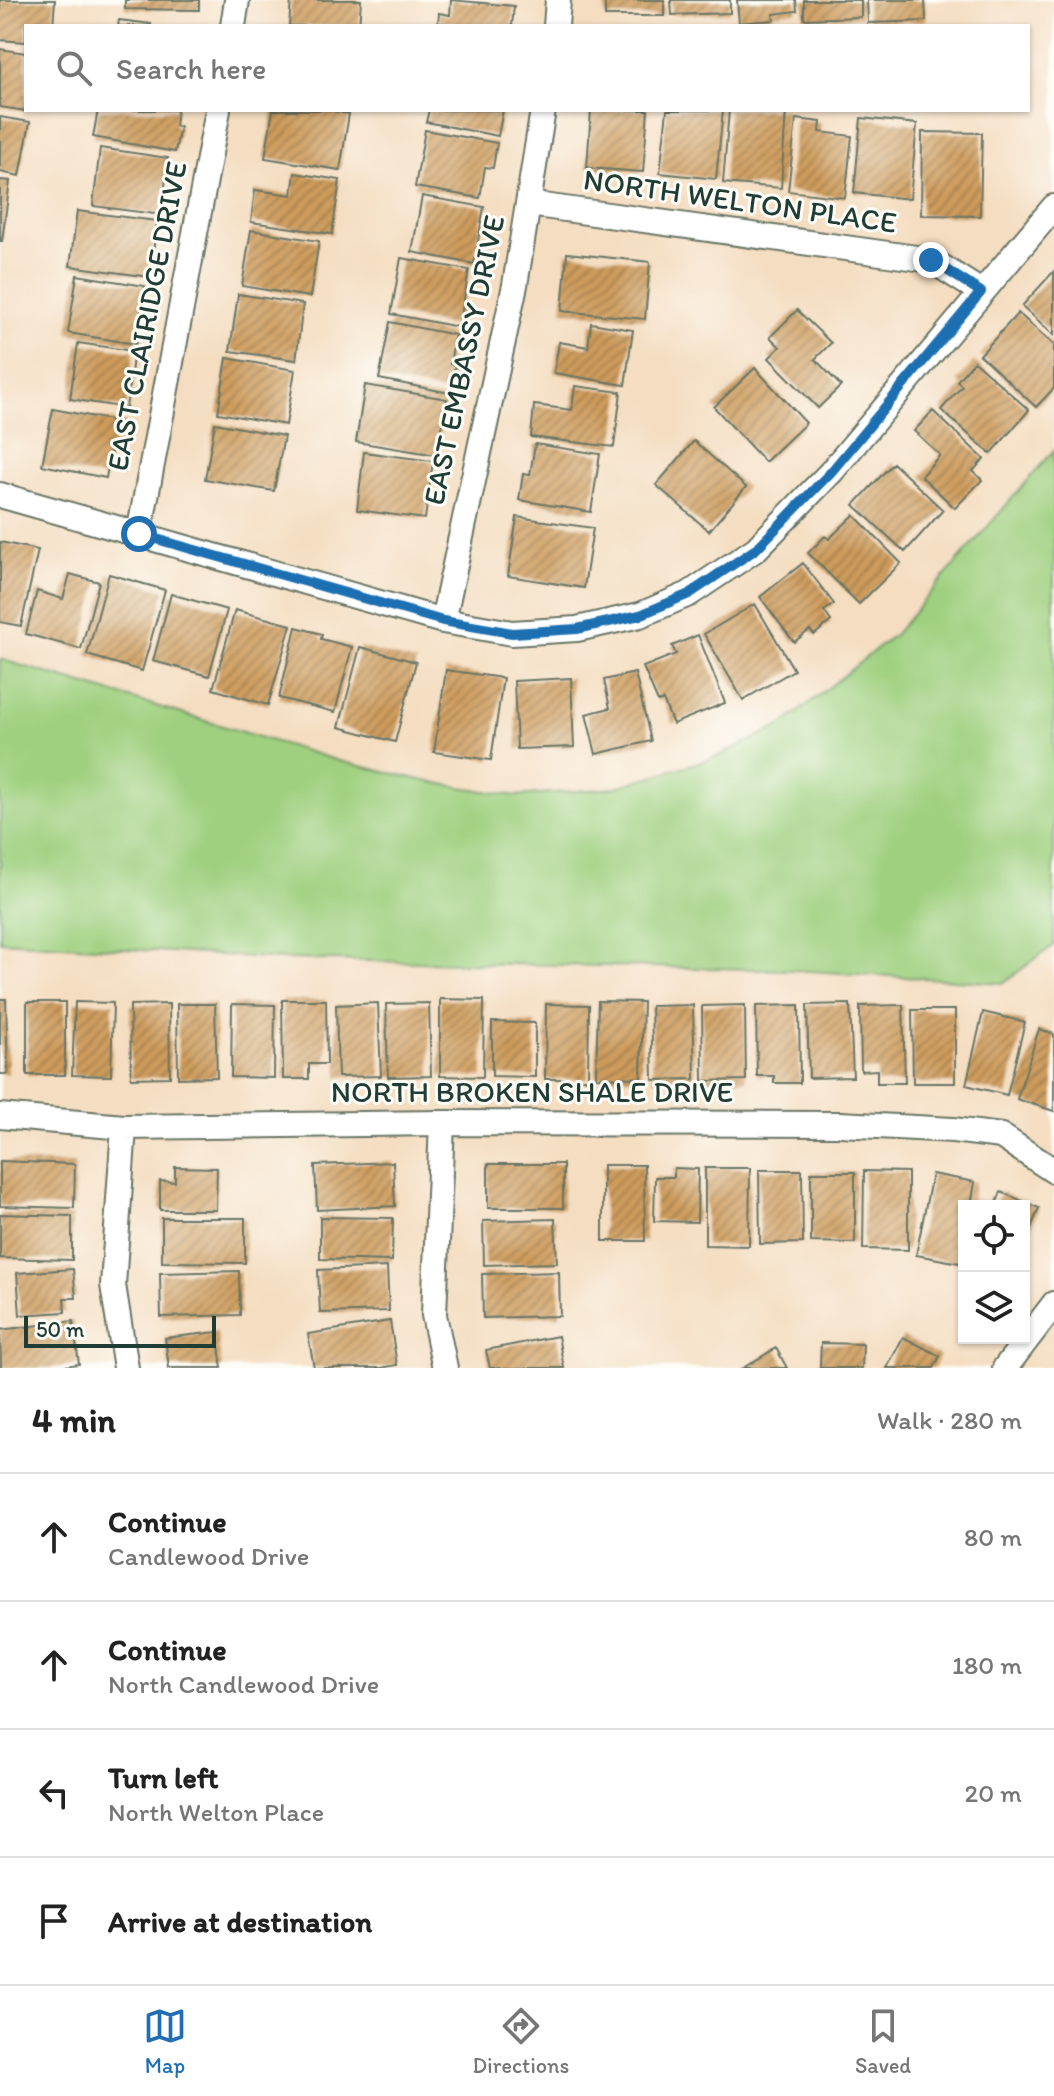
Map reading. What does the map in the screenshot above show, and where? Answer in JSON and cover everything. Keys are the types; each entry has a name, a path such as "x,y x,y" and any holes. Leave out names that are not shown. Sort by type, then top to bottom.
{"street":[{"path":"233,24 237,0"},
{"path":"556,24 558,0"},
{"name":"EAST CLAIRIDGE DRIVE","path":"139,534 218,112"},
{"name":"EAST EMBASSY DRIVE","path":"443,621 515,285 543,112"},
{"name":"NORTH WELTON PLACE","path":"529,204 931,260 981,292"},
{"path":"0,495 443,621 512,633 577,629 640,615 689,594 756,549 831,472 1054,207"},
{"name":"NORTH BROKEN SHALE DRIVE","path":"0,1116 124,1127 442,1123 840,1124 953,1130 1001,1136 1054,1171"},
{"path":"442,1123 434,1315 445,1368"},
{"path":"124,1127 113,1285 126,1368"},
{"path":"1005,1368 1054,1304"}],"green space":[{"path":"1054,450 1054,945 1003,983 793,970 282,959 0,941 0,659 339,761 430,782 516,796 613,788 719,756 781,726 895,634"}],"building":[{"path":"0,0 55,0 53,24 24,24 24,42 0,40"},
{"path":"125,0 199,0 199,10 125,9"},
{"path":"291,0 361,0 359,24 289,24"},
{"path":"451,0 514,6 512,24 438,24 439,13 450,15"},
{"path":"605,0 664,0 664,16 605,16"},
{"path":"671,0 730,0 730,13 672,15"},
{"path":"737,0 796,0 797,11 773,14 774,20 739,23"},
{"path":"804,0 861,0 861,17 804,19"},
{"path":"867,0 925,0 926,21 868,23"},
{"path":"119,20 151,24 118,24"},
{"path":"0,49 24,53 24,111 0,107"},
{"path":"98,112 177,112 175,126 180,127 175,152 93,137"},
{"path":"273,112 349,114 340,170 265,158"},
{"path":"428,112 503,112 498,136 426,122"},
{"path":"591,112 648,112 643,172 587,168"},
{"path":"667,112 723,112 716,179 660,173"},
{"path":"729,112 786,112 781,188 723,183"},
{"path":"0,117 30,122 20,176 0,172"},
{"path":"861,118 917,124 910,199 854,193"},
{"path":"796,119 821,122 820,132 852,136 845,198 788,191"},
{"path":"425,130 497,143 493,168 485,167 480,198 415,187"},
{"path":"922,132 982,133 980,216 921,215"},
{"path":"100,148 168,158 162,215 93,206"},
{"path":"295,173 340,180 332,234 251,222 255,190 292,195"},
{"path":"0,180 10,181 2,241 0,241"},
{"path":"422,196 484,207 474,264 412,252"},
{"path":"77,211 157,221 150,277 70,266"},
{"path":"251,230 319,241 310,297 242,286"},
{"path":"567,253 650,262 645,319 562,311"},
{"path":"401,258 469,270 459,327 391,314"},
{"path":"1054,271 1054,335 1022,306"},
{"path":"77,275 145,286 136,344 68,333"},
{"path":"238,294 303,304 296,360 230,351"},
{"path":"797,310 831,343 815,359 841,386 818,408 769,358 780,347 770,337"},
{"path":"1018,313 1054,345 1054,388 1036,407 980,355"},
{"path":"390,322 455,335 450,364 455,365 450,393 379,379"},
{"path":"591,323 633,330 625,385 554,373 559,342 588,347"},
{"path":"78,343 134,351 126,408 70,399"},
{"path":"227,358 295,370 286,425 218,413"},
{"path":"974,361 1029,410 991,454 941,410 962,386 957,381"},
{"path":"755,368 806,423 765,462 714,407"},
{"path":"365,385 447,399 437,455 356,442"},
{"path":"575,386 621,392 614,447 531,437 534,405 572,410"},
{"path":"53,409 126,423 120,451 111,450 106,478 42,465"},
{"path":"933,411 984,459 973,471 982,480 955,508 921,476 940,455 914,431"},
{"path":"215,423 284,436 274,491 205,479"},
{"path":"694,441 746,487 709,531 656,485"},
{"path":"535,444 600,454 591,512 519,500 523,474 530,475"},
{"path":"364,452 433,461 425,519 357,510"},
{"path":"893,463 943,510 905,552 854,505"},
{"path":"854,515 901,563 859,604 808,553 825,536 829,539"},
{"path":"517,517 593,528 584,588 508,576"},
{"path":"0,542 38,550 21,626 0,622"},
{"path":"803,563 834,604 824,611 831,621 814,635 810,630 794,642 760,597"},
{"path":"70,574 99,582 81,649 26,634 37,591 63,599"},
{"path":"109,574 165,590 142,671 87,655"},
{"path":"171,594 227,610 209,676 153,661"},
{"path":"755,604 794,670 743,700 704,634"},
{"path":"235,610 291,625 268,705 213,689"},
{"path":"296,627 322,634 321,639 352,647 335,712 279,698"},
{"path":"698,635 725,703 673,724 663,700 658,702 643,667 676,654 672,646"},
{"path":"360,647 416,662 395,742 339,727"},
{"path":"446,670 503,678 491,760 434,752"},
{"path":"635,673 651,741 596,754 586,714 610,708 604,680"},
{"path":"571,678 574,747 517,749 514,681"},
{"path":"0,999 6,999 8,1074 0,1074"},
{"path":"440,999 484,1000 483,1077 440,1076"},
{"path":"282,1000 326,1000 327,1064 309,1064 309,1079 283,1079"},
{"path":"598,1001 643,1002 641,1078 596,1077"},
{"path":"27,1002 65,1002 65,1075 27,1075"},
{"path":"75,1002 113,1003 111,1076 72,1075"},
{"path":"378,1003 381,1076 338,1077 336,1005"},
{"path":"429,1003 431,1076 388,1077 386,1004"},
{"path":"169,1004 170,1077 131,1078 130,1005"},
{"path":"177,1004 215,1004 217,1077 178,1078"},
{"path":"232,1004 275,1005 274,1078 231,1077"},
{"path":"546,1004 589,1005 588,1079 545,1079"},
{"path":"850,1004 853,1077 809,1078 807,1005"},
{"path":"693,1005 695,1079 653,1080 651,1006"},
{"path":"745,1005 746,1080 703,1081 702,1006"},
{"path":"799,1005 800,1083 774,1083 774,1076 757,1076 756,1006"},
{"path":"903,1005 905,1083 877,1083 877,1070 861,1071 860,1006"},
{"path":"912,1010 955,1010 955,1083 913,1083"},
{"path":"983,1012 1025,1022 1007,1095 966,1085"},
{"path":"492,1022 535,1023 535,1077 492,1076"},
{"path":"1039,1029 1054,1034 1054,1111 1017,1099"},
{"path":"0,1161 75,1164 74,1208 0,1206"},
{"path":"393,1162 395,1206 317,1210 315,1165"},
{"path":"488,1164 563,1164 563,1208 488,1208"},
{"path":"603,1165 644,1165 645,1241 603,1241"},
{"path":"175,1167 217,1168 216,1210 160,1210 160,1181 175,1182"},
{"path":"674,1168 698,1169 697,1222 654,1221 655,1177 674,1177"},
{"path":"705,1168 750,1168 749,1246 705,1245"},
{"path":"759,1170 802,1170 803,1243 760,1244"},
{"path":"864,1171 908,1172 908,1250 863,1249"},
{"path":"811,1172 855,1172 855,1243 811,1242"},
{"path":"932,1174 975,1182 972,1200 958,1200 958,1263 916,1255"},
{"path":"1001,1192 1020,1200 998,1200"},
{"path":"1030,1204 1039,1208 1030,1230"},
{"path":"0,1214 72,1216 72,1260 0,1258"},
{"path":"320,1217 393,1218 392,1261 320,1259"},
{"path":"162,1218 245,1218 245,1263 162,1262"},
{"path":"555,1219 557,1263 484,1265 483,1221"},
{"path":"387,1267 389,1311 320,1313 318,1270"},
{"path":"73,1269 76,1298 64,1298 65,1312 20,1315 17,1273"},
{"path":"239,1271 240,1315 161,1317 160,1273"},
{"path":"559,1272 560,1316 483,1318 482,1274"},
{"path":"73,1321 79,1364 52,1368 1,1368 0,1330"},
{"path":"390,1321 397,1365 381,1368 314,1368 308,1334"},
{"path":"217,1332 222,1368 169,1368 165,1338"},
{"path":"558,1336 564,1368 490,1368 486,1350"},
{"path":"903,1337 940,1356 934,1368 887,1368"},
{"path":"821,1343 863,1344 862,1368 820,1368"},
{"path":"776,1348 787,1368 743,1368"}],"route":[{"path":"139,534 443,621 512,633 577,629 640,615 689,594 756,549 831,472 981,292 931,260"}]}
